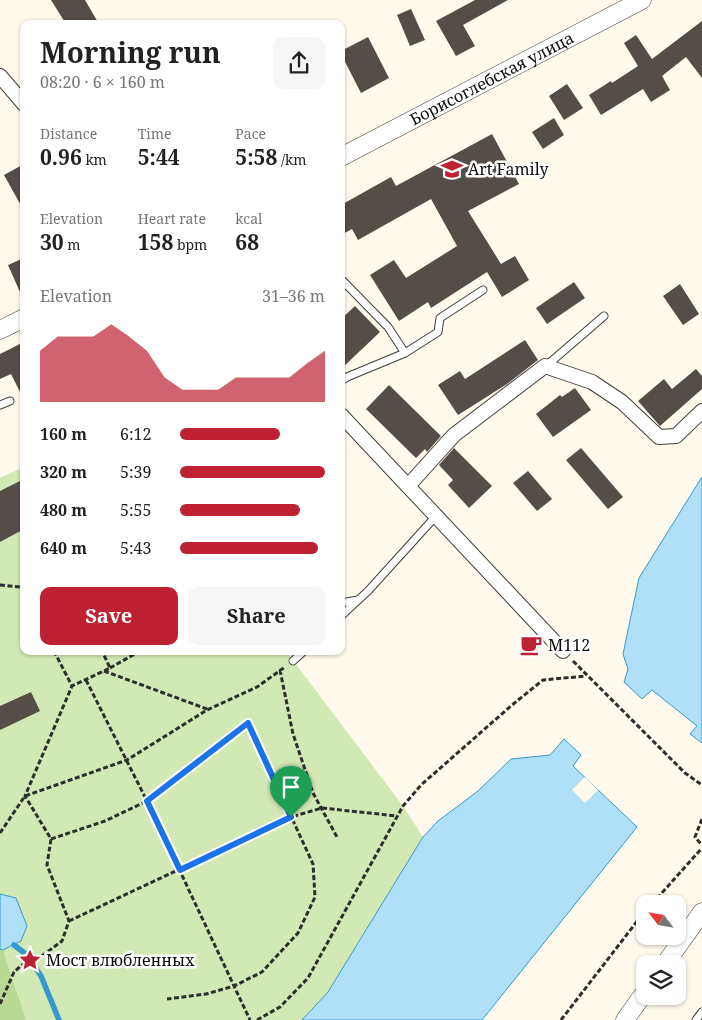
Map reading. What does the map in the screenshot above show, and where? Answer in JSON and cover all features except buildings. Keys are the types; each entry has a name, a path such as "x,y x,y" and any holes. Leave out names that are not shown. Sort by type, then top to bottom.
{"street":[{"name":"Борисоглебская улица","path":"345,154 642,0"},
{"path":"0,76 20,99"},
{"path":"0,330 20,320"},
{"path":"408,486 454,436 545,366 592,382 622,402 659,438 676,436 702,411"},
{"path":"345,419 563,650"},
{"path":"671,955 702,912"},
{"path":"625,1020 636,1005"}],"lane":[{"path":"345,283 388,327 405,353"},
{"path":"345,378 405,353 438,332 440,318 483,290"},
{"path":"545,366 604,316"},
{"path":"0,405 10,401"},
{"path":"345,612 368,591 436,516"},
{"path":"345,602 358,600"},
{"path":"293,661 300,655"},
{"path":"696,1020 702,1012"}],"path":[{"path":"0,585 20,586"},
{"path":"56,655 72,686"},
{"path":"104,655 110,668"},
{"path":"0,833 25,796 72,686 133,655"},
{"path":"25,796 127,760 207,710 257,687 293,661"},
{"path":"280,670 293,734 313,793 337,836"},
{"path":"104,671 207,710"},
{"path":"257,1020 280,1007 308,978 403,806 421,785 542,680 586,676 685,773 702,785"},
{"path":"86,680 147,801 250,1020"},
{"path":"51,839 105,821 147,801 248,723 313,864 315,897 298,933 262,972 234,986 206,994 167,998"},
{"path":"0,1004 14,972 22,964 42,956 62,941 69,921 47,866 51,839 25,796"},
{"path":"69,921 291,817 322,808 397,816"},
{"path":"660,895 702,846 695,837 702,819"},
{"path":"561,1020 636,923"}],"green space":[{"path":"20,469 20,655 289,655 403,806 423,837 328,992 302,1020 0,1020 0,478"},
{"path":"0,949 3,951 26,1020 0,1020"}],"water":[{"path":"702,477 702,743 690,734 697,726 652,690 642,699 624,682 628,669 623,654 639,578"},
{"path":"564,739 581,755 573,766 637,827 482,1020 302,1020 328,992 423,837 438,821 478,791 511,759 550,755"},
{"path":"0,894 16,898 27,926 21,941 3,950 0,949"}],"pier":[{"path":"585,777 598,790 585,803 572,790"}],"waterway":[{"path":"14,945 27,955 41,976 59,1020"}],"place":[{"name":"Art Family","path":"452,169"},
{"name":"М112","path":"531,645"},
{"name":"Мост влюбленных","path":"30,960"}],"route":[{"path":"248,723 291,817 180,870 147,801 248,723"}]}
